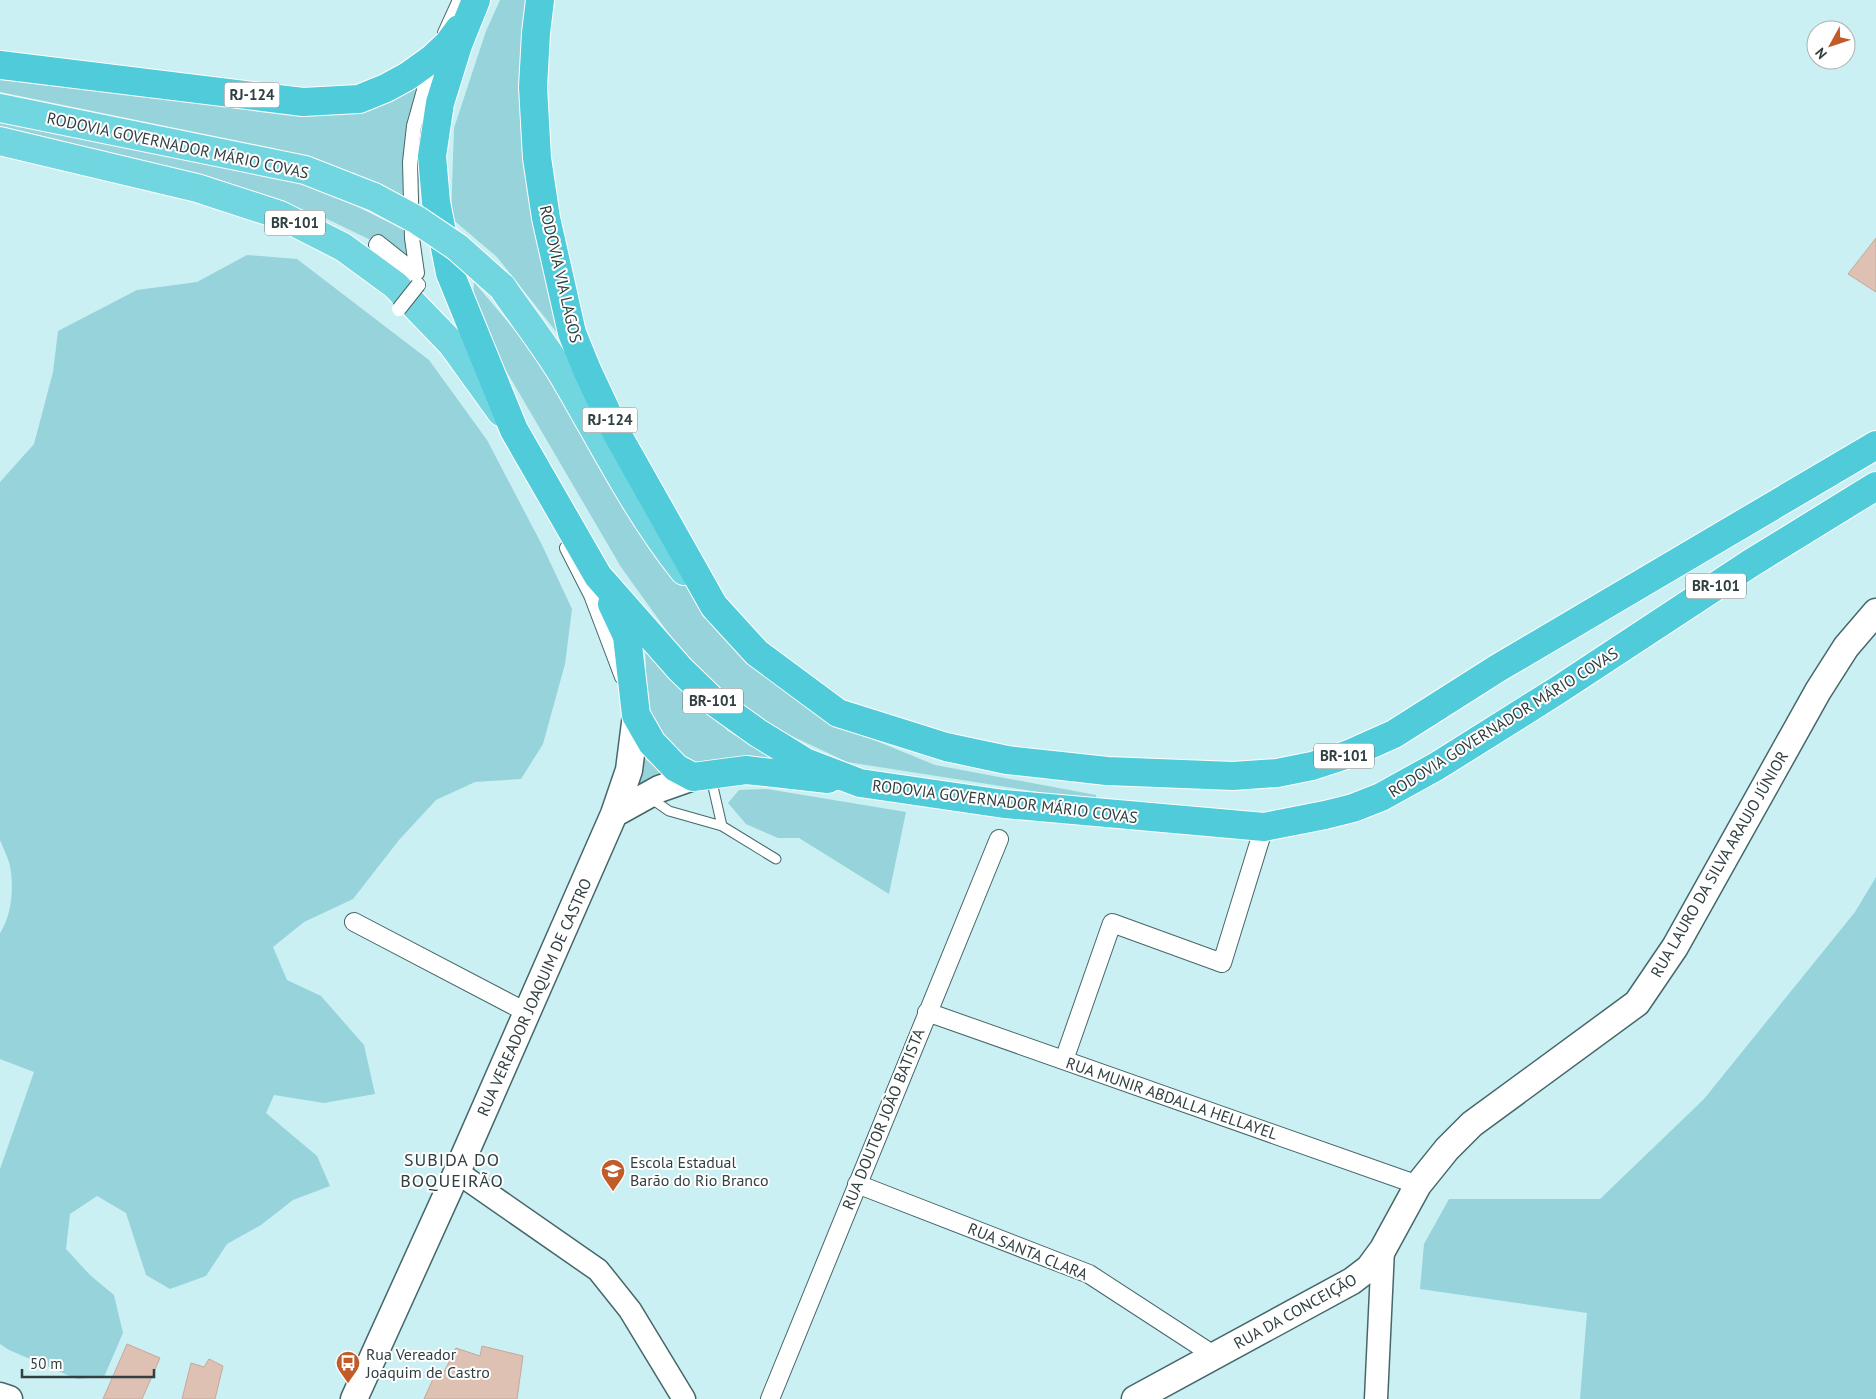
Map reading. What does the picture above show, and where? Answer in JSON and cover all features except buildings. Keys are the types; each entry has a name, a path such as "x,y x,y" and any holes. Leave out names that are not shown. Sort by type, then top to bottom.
{"highway":[{"name":"RODOVIA VIA LAGOS","path":"540,0 533,86 537,158 546,218 572,333 616,432 714,606"},
{"name":"RJ-124","path":"0,65 303,102 359,99 386,88 408,76 433,58 448,44 470,4"},
{"name":"RJ-124","path":"470,4 440,103 432,156 436,193 450,273 503,428"},
{"name":"RODOVIA GOVERNADOR MÁRIO COVAS","path":"0,108 305,170 374,196 458,246 502,287 562,374 620,476 653,528 682,569 757,653 838,713 946,747 1007,760 1107,771 1233,776 1277,773 1312,766 1349,754 1394,734 1498,668 1876,445"},
{"name":"RODOVIA GOVERNADOR MÁRIO COVAS","path":"0,141 197,188 280,215 343,248 395,286 452,344 503,428 598,576 680,669 712,700 758,733 805,762 860,783 1004,804 1264,827 1325,816 1353,808 1381,797 1437,766 1876,486"},
{"path":"1558,690 1876,500"},
{"path":"598,576 627,636 636,715 652,743 676,768 702,776 746,770 860,783"}],"main road":[{"name":"RUA LAURO DA SILVA ARAUJO JÚNIOR","path":"1418,1185 1447,1149 1472,1124 1636,1003 1675,947 1818,691 1846,647 1876,612"},
{"name":"RUA VEREADOR JOAQUIM DE CASTRO","path":"354,1399 457,1172 614,814 629,770 636,715"},
{"path":"614,814 659,789 702,776"},
{"name":"RUA DA CONCEIÇÃO","path":"1135,1399 1352,1281 1369,1268 1384,1249 1418,1185"},
{"path":"0,1396 9,1399"}],"street":[{"path":"433,58 414,126 410,162 412,238 417,273 378,242 376,245 418,285 399,309 439,344 503,428 592,595 636,715"},
{"path":"1064,1060 1112,923 1222,963 1264,827"},
{"name":"RUA DOUTOR JOÃO BATISTA","path":"770,1399 999,840"},
{"path":"354,922 526,1012"},
{"name":"RUA MUNIR ABDALLA HELLAYEL","path":"927,1012 1418,1185"},
{"path":"457,1172 598,1270 630,1310 684,1399"},
{"name":"RUA SANTA CLARA","path":"857,1184 1089,1274 1215,1356"},
{"path":"1376,1399 1384,1249"},
{"path":"1352,1281 1362,1282 1370,1286 1376,1294 1380,1305"}],"lane":[{"path":"702,776 722,826"},
{"path":"648,796 669,811 722,826 776,859"}],"shaded area":[{"path":"500,0 535,0 562,339 497,257 451,218 454,128 486,31"},
{"path":"447,65 424,138 416,202 354,173 273,148 0,92 0,80 317,116 379,107"},
{"path":"0,118 185,153 326,191 414,235 416,262 319,215 202,175 0,126"},
{"path":"247,255 297,259 429,360 487,440 542,545 572,609 565,664 543,744 521,779 475,782 436,800 399,840 353,899 304,922 273,947 287,980 321,996 364,1045 375,1094 324,1103 274,1095 266,1113 317,1156 330,1186 293,1200 261,1225 227,1244 206,1276 170,1289 146,1275 126,1213 97,1196 70,1214 66,1249 90,1275 114,1295 123,1333 104,1377 77,1379 9,1350 0,1344 0,1169 34,1072 0,1059 0,933 7,918 11,901 12,883 9,863 0,840 0,482 34,444 53,372 58,331 137,290 197,282"},
{"path":"474,282 534,353 672,568 835,724 935,765 1096,795 1096,801 847,762 747,715 682,652 621,567 505,369 473,298"},
{"path":"645,642 673,677 728,731 784,764 735,759 694,762 672,756 647,710"},
{"path":"643,757 665,776 631,796"},
{"path":"767,789 906,812 889,894 799,838 778,838 746,824 728,803 739,790"},
{"path":"1876,877 1876,1399 1580,1399 1587,1313 1420,1289 1424,1244 1449,1199 1600,1199 1704,1099 1855,912"}],"place":[{"name":"Escola Estadual Barão do Rio Branco","path":"613,1192"},
{"name":"Rua Vereador Joaquim de Castro","path":"348,1384"}],"district":[{"name":"SUBIDA DO BOQUEIRÃO","path":"452,1170"}]}
